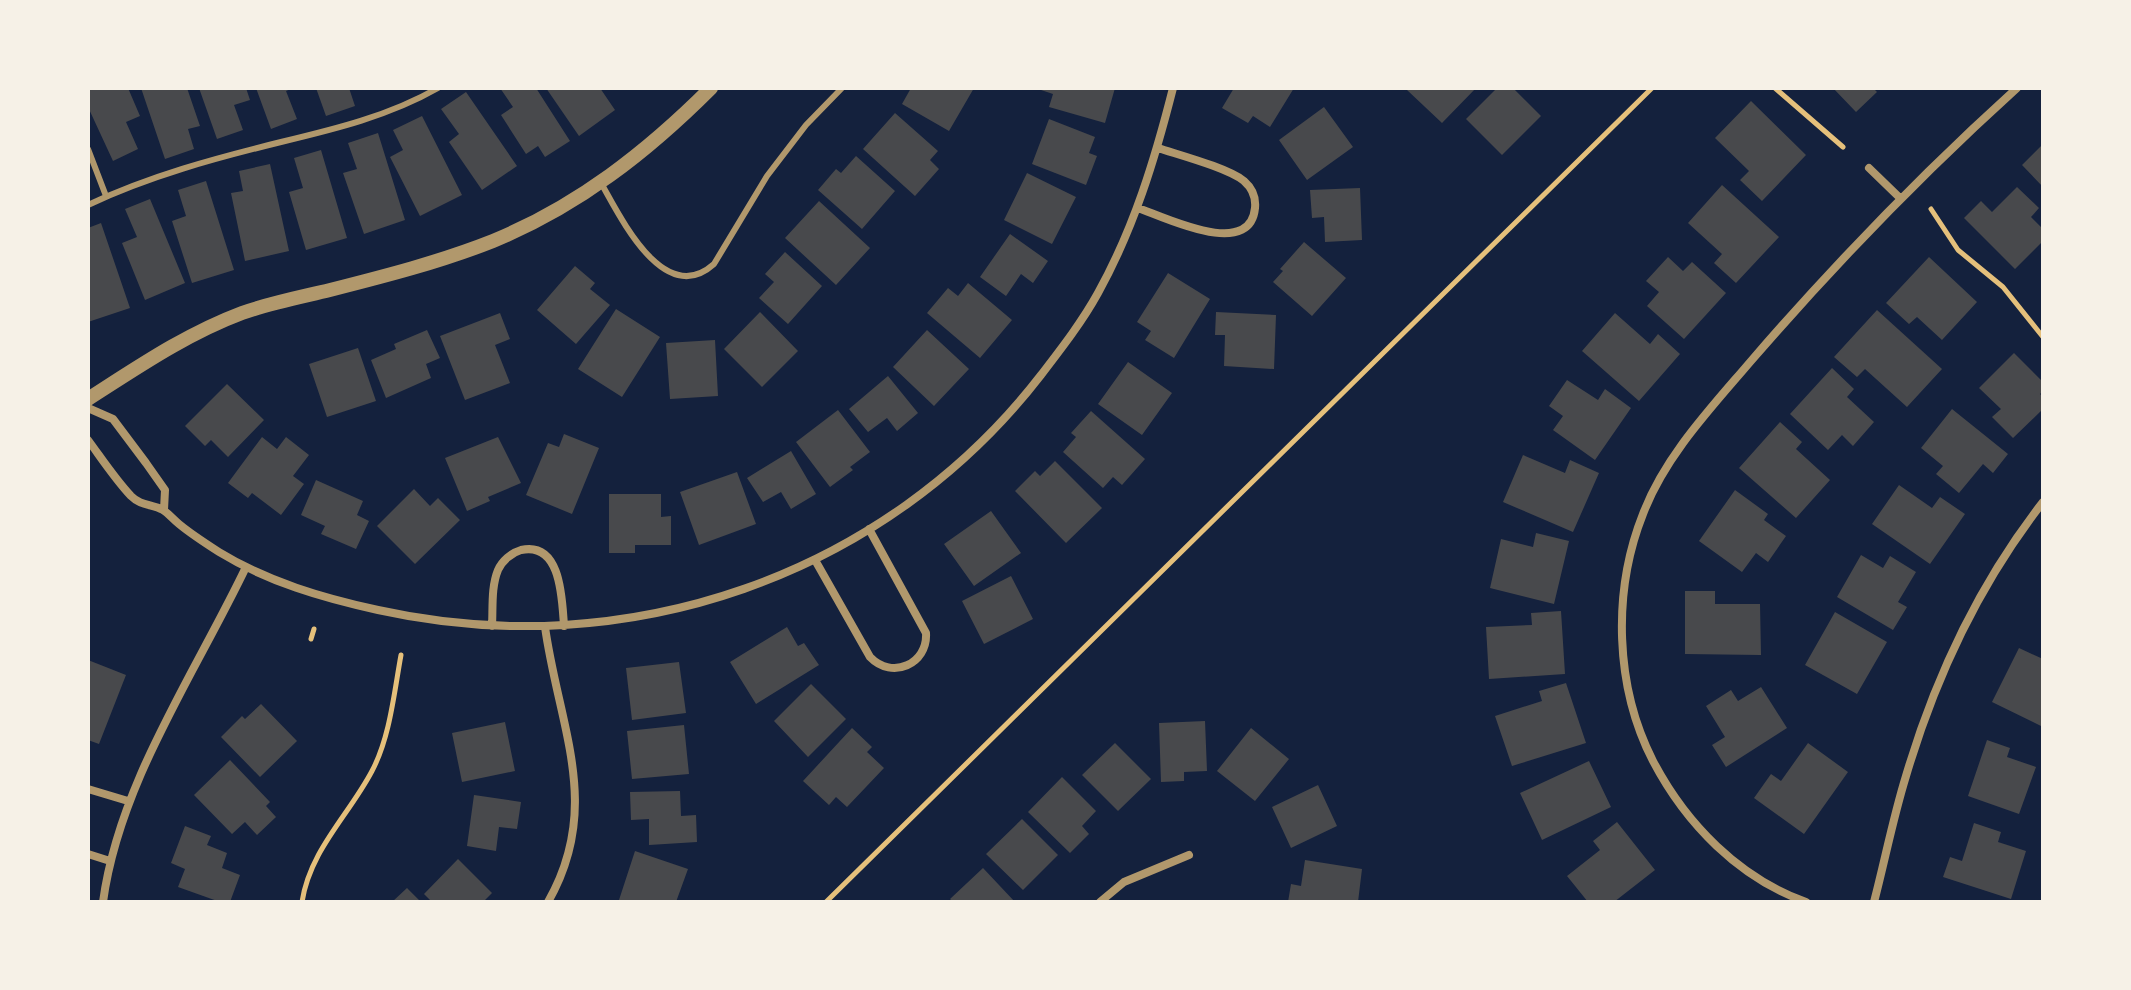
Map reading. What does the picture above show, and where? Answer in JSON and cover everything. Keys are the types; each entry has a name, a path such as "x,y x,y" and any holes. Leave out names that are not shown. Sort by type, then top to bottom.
{"street":[{"path":"88,399 169,347 218,323 277,303 418,268 480,246 555,211 601,183 666,132 711,88"},
{"path":"88,440 141,505 164,510 197,537 246,567 329,599 396,614 492,626 545,627 618,620 681,608 740,591 815,560 869,529 974,450 1031,388 1097,295 1138,208 1173,88"},
{"path":"1806,902 1766,884 1728,856 1689,816 1661,775 1637,723 1629,689 1622,629 1624,589 1638,526 1651,495 1671,461 1759,352 1901,199 2017,88"},
{"path":"1138,208 1217,235 1227,235 1245,227 1255,212 1252,191 1238,177 1158,148"},
{"path":"1869,168 1901,199"},
{"path":"88,408 113,419 138,452 165,490 164,510"},
{"path":"1874,902 1906,776 1937,684 1987,584 2043,502"},
{"path":"815,560 870,657 883,668 895,670 906,667 923,650 926,633 869,529"},
{"path":"492,626 497,572 508,557 525,549 541,554 555,568 562,597 564,626"},
{"path":"103,902 110,861 128,801 246,567"},
{"path":"545,627 570,752 577,809 572,846 548,902"},
{"path":"88,789 128,801"},
{"path":"88,854 110,861"},
{"path":"1100,902 1124,882 1189,855"}],"lane":[{"path":"88,205 185,168 361,121 405,105 438,88"},
{"path":"601,183 639,247 650,259 672,272 706,271 714,264 790,144 842,88"},
{"path":"88,149 106,196"}],"path":[{"path":"826,902 1652,88"},
{"path":"1775,88 1843,147"},
{"path":"1931,209 1958,250 2011,295 2043,337"},
{"path":"311,639 314,629"},
{"path":"302,902 318,854 378,759 401,655"}],"building":[{"path":"88,88 128,88 140,116 126,122 138,149 113,161 88,107"},
{"path":"141,88 187,88 200,126 188,129 194,149 165,159"},
{"path":"199,88 246,88 250,100 234,105 243,130 217,139"},
{"path":"256,88 293,88 286,91 297,119 271,129"},
{"path":"316,88 349,88 355,106 326,116"},
{"path":"500,88 536,88 570,141 545,157 538,146 526,154 501,115 513,107"},
{"path":"546,88 600,88 615,110 579,136"},
{"path":"911,88 974,88 949,131 902,104"},
{"path":"1035,88 1115,88 1105,123 1049,107 1053,94"},
{"path":"1234,88 1294,88 1270,127 1253,116 1248,123 1222,108"},
{"path":"1476,88 1442,123 1407,90"},
{"path":"1497,88 1513,88 1541,116 1502,155 1466,119"},
{"path":"1833,88 1873,88 1877,92 1856,112"},
{"path":"466,92 517,166 482,190 449,142 459,134 441,109"},
{"path":"1751,101 1806,155 1762,201 1740,180 1749,171 1715,138"},
{"path":"1324,107 1353,147 1307,180 1279,140"},
{"path":"895,113 938,151 930,160 939,169 915,196 863,149"},
{"path":"422,116 462,195 420,216 390,157 403,150 393,130"},
{"path":"1049,119 1095,137 1089,153 1097,156 1086,185 1032,164"},
{"path":"378,133 405,220 364,234 343,173 357,169 348,143"},
{"path":"2043,144 2043,187 2022,165"},
{"path":"321,150 347,238 306,250 289,192 303,188 294,158"},
{"path":"856,156 895,191 862,229 818,190 836,169 841,173"},
{"path":"270,164 289,251 245,261 231,193 243,191 239,171"},
{"path":"1027,173 1076,197 1052,244 1004,220"},
{"path":"206,181 234,270 192,283 172,221 186,216 178,190"},
{"path":"1722,185 1779,237 1736,283 1714,263 1722,254 1688,223"},
{"path":"2017,187 2039,208 2031,217 2043,229 2043,241 2015,269 1964,218 1981,201 1992,212"},
{"path":"1360,188 1362,240 1325,242 1324,217 1312,218 1310,190"},
{"path":"150,199 185,283 145,300 122,243 137,237 125,209"},
{"path":"819,201 870,248 836,285 785,238"},
{"path":"101,223 130,308 88,322 88,228"},
{"path":"1010,234 1048,261 1033,283 1021,274 1006,296 980,277"},
{"path":"1304,242 1346,278 1312,316 1273,282 1283,271 1280,269"},
{"path":"785,252 822,286 788,324 759,298 774,282 765,274"},
{"path":"1668,257 1683,271 1692,262 1726,293 1684,339 1647,306 1659,292 1646,281"},
{"path":"1929,257 1977,302 1942,340 1917,317 1909,324 1886,303"},
{"path":"575,266 595,283 590,289 610,305 576,344 537,310"},
{"path":"1168,273 1210,299 1174,358 1145,340 1151,331 1137,322"},
{"path":"968,283 1012,320 980,358 927,313 948,288 958,296"},
{"path":"616,309 660,337 622,397 578,369"},
{"path":"1877,310 1942,369 1907,407 1865,369 1857,377 1834,357"},
{"path":"760,312 798,351 762,387 724,349"},
{"path":"1216,312 1276,315 1274,369 1224,366 1225,335 1215,335"},
{"path":"500,313 510,339 495,345 510,383 465,400 440,336"},
{"path":"1615,313 1650,344 1658,334 1680,354 1639,401 1582,351"},
{"path":"427,330 440,358 426,364 431,378 386,398 371,360 396,349 394,344"},
{"path":"927,330 969,369 934,406 893,367"},
{"path":"715,340 718,396 670,399 666,343"},
{"path":"358,348 376,401 327,417 309,364"},
{"path":"2014,353 2043,382 2040,394 2043,409 2013,438 1992,417 2001,409 1979,388"},
{"path":"1128,362 1172,393 1142,435 1098,404"},
{"path":"1832,368 1854,389 1847,397 1874,422 1853,446 1842,435 1828,450 1790,414"},
{"path":"888,376 918,413 897,431 887,418 868,432 849,409"},
{"path":"1567,380 1598,400 1605,389 1631,408 1595,460 1553,430 1563,416 1549,406"},
{"path":"227,384 264,420 228,457 211,440 205,446 185,426"},
{"path":"1952,409 2008,454 1993,473 1983,464 1959,493 1936,474 1943,466 1921,448"},
{"path":"838,410 870,452 830,487 796,442"},
{"path":"1091,411 1145,459 1122,485 1113,477 1103,488 1063,452 1076,437 1071,433"},
{"path":"1780,422 1802,442 1796,449 1830,480 1796,518 1739,468"},
{"path":"564,434 599,448 572,514 526,495 548,443 559,447"},
{"path":"262,437 277,449 286,437 309,455 293,476 304,484 281,515 252,493 248,498 228,483"},
{"path":"498,437 521,483 488,497 490,501 467,511 445,458"},
{"path":"791,451 816,494 791,509 781,492 763,502 747,478"},
{"path":"1523,455 1565,473 1570,460 1599,473 1573,532 1503,502"},
{"path":"1055,461 1102,508 1066,543 1015,491 1035,471 1040,476"},
{"path":"737,472 756,524 699,545 680,492"},
{"path":"316,480 363,501 357,515 369,521 356,549 321,534 325,526 301,515"},
{"path":"1899,485 1932,508 1940,497 1965,514 1930,564 1872,524"},
{"path":"414,489 430,506 438,498 460,520 415,564 377,526"},
{"path":"1735,490 1768,514 1764,520 1786,536 1768,562 1756,553 1742,572 1699,541"},
{"path":"609,494 661,494 661,517 671,516 671,545 635,545 635,553 609,553"},
{"path":"991,511 1021,553 974,586 944,544"},
{"path":"1536,533 1569,541 1554,604 1490,588 1501,539 1533,547"},
{"path":"1861,555 1883,568 1890,556 1916,572 1898,602 1907,607 1893,630 1837,597"},
{"path":"1011,576 1033,619 984,644 962,601"},
{"path":"1685,591 1715,591 1715,604 1760,604 1761,655 1685,654"},
{"path":"1561,611 1565,674 1489,679 1486,627 1532,625 1531,613"},
{"path":"1835,612 1887,642 1857,694 1805,665"},
{"path":"787,627 798,646 804,643 819,665 756,704 730,662"},
{"path":"2019,648 2043,659 2043,727 1992,702"},
{"path":"88,660 126,675 99,744 88,740"},
{"path":"679,662 686,713 632,720 626,668"},
{"path":"1566,683 1586,743 1512,766 1495,716 1542,701 1539,691"},
{"path":"811,684 846,719 808,757 774,721"},
{"path":"1761,687 1787,728 1726,767 1712,745 1725,737 1706,706 1731,690 1738,701"},
{"path":"261,704 297,741 260,777 221,737 242,716 245,719"},
{"path":"1205,721 1207,771 1184,772 1184,781 1161,782 1159,723"},
{"path":"505,722 515,771 462,782 452,733"},
{"path":"684,725 689,774 632,779 627,731"},
{"path":"852,728 872,747 867,752 884,768 847,807 836,797 829,805 803,781"},
{"path":"1251,728 1289,759 1255,801 1217,771"},
{"path":"1987,740 2010,748 2007,757 2036,767 2019,814 1968,796"},
{"path":"1115,743 1151,779 1118,811 1082,775"},
{"path":"1808,743 1848,772 1804,834 1754,798 1771,774 1781,781"},
{"path":"230,760 270,802 266,806 276,817 257,835 245,822 232,834 194,795"},
{"path":"1589,761 1611,807 1542,840 1520,793"},
{"path":"1062,777 1096,811 1082,826 1089,834 1070,853 1028,812"},
{"path":"1318,785 1337,826 1291,848 1272,807"},
{"path":"680,791 681,816 696,815 697,842 649,845 649,819 631,820 630,792"},
{"path":"474,795 521,802 517,829 499,827 496,851 467,846"},
{"path":"1022,819 1058,855 1023,890 986,854"},
{"path":"1617,822 1655,870 1614,902 1588,902 1567,876 1600,850 1593,841"},
{"path":"1974,823 2001,832 1998,842 2026,851 2011,899 1943,877 1950,857 1962,861"},
{"path":"185,826 211,836 207,845 227,853 222,868 240,875 230,902 220,902 178,887 185,869 171,863"},
{"path":"635,851 688,869 676,902 619,900"},
{"path":"458,859 492,893 483,902 432,902 424,894"},
{"path":"1305,860 1362,869 1358,902 1288,902 1291,884 1301,886"},
{"path":"983,868 1015,902 953,902 950,899"},
{"path":"407,888 421,902 392,902"}]}
